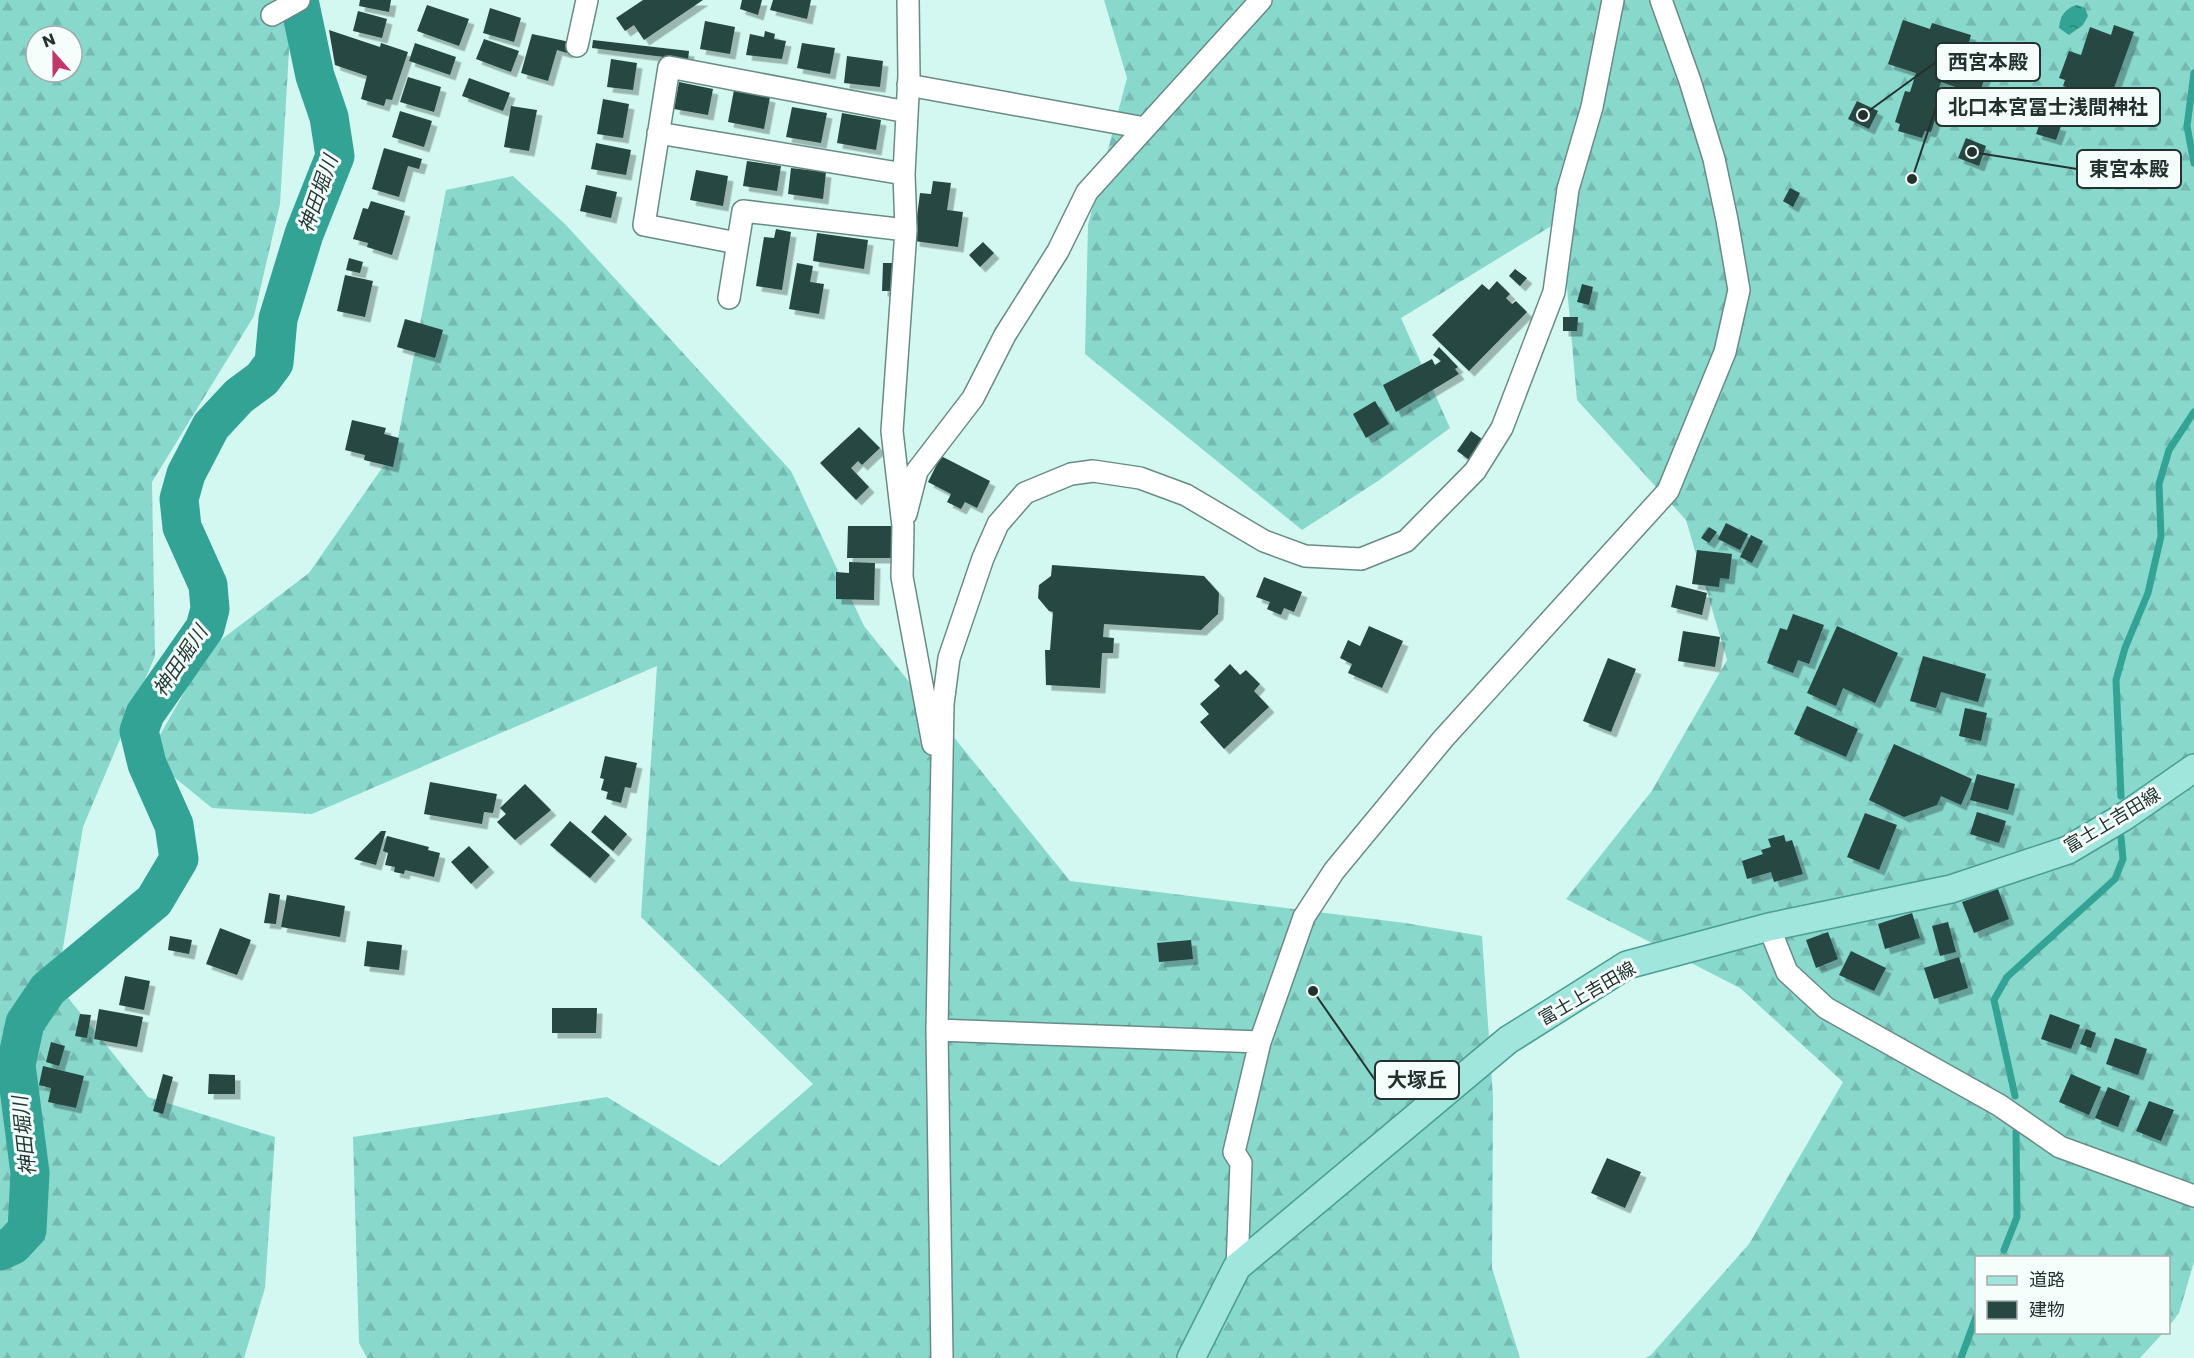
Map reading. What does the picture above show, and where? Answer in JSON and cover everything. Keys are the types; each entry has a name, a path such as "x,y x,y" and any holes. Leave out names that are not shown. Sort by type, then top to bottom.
{"main road":[{"name":"富士上吉田線","path":"1191,1358 1237,1267 1508,1040 1627,965 1769,927 1951,889 2068,850 2125,816 2194,768"}],"street":[{"path":"272,15 299,0"},
{"path":"577,45 587,0"},
{"path":"908,0 908,85 904,174 906,230 892,431 903,526 902,577 941,792"},
{"path":"903,526 917,471 973,398 1005,335 1058,251 1087,192 1261,0"},
{"path":"942,1358 937,1030 943,704 949,658 982,558 998,524 1025,493 1071,474 1093,471 1140,478 1186,495 1264,542 1305,556 1361,559 1406,541 1475,471 1502,428 1554,292 1568,189 1592,107 1613,0"},
{"path":"1237,1267 1241,1163 1234,1152 1260,1042 1304,917 1334,871 1443,740 1668,491 1725,352 1739,290 1727,220 1714,159 1690,81 1660,0"},
{"path":"737,243 644,225 669,68 907,112"},
{"path":"908,85 1145,128"},
{"path":"658,133 904,174"},
{"path":"729,298 743,211 906,230"},
{"path":"1769,927 1787,972 1826,1008 1999,1105 2060,1147 2194,1196"},
{"path":"937,1030 1260,1042"}],"green space":[{"path":"0,0 292,0 280,204 254,316 152,482 155,656 83,827 57,984 148,1097 275,1137 265,1288 244,1358 0,1358"},
{"path":"1104,0 2194,0 2194,1262 2179,1313 2170,1325 2170,1256 1975,1256 1975,1334 2162,1334 2140,1358 1645,1358 1651,1355 1749,1244 1843,1082 1740,988 1566,899 1651,792 1727,660 1686,520 1577,400 1561,220 1401,318 1450,428 1378,481 1302,530 1085,354 1088,225 1127,78"},
{"path":"513,176 566,225 791,471 864,626 1070,881 1405,923 1482,936 1493,1097 1492,1268 1520,1358 367,1358 359,1343 353,1137 607,1097 719,1166 813,1084 641,917 657,666 312,814 212,808 148,756 209,649 309,573 396,448 446,190"}],"water":[{"path":"2077,5 2085,8 2088,16 2083,25 2069,35 2059,28 2061,19 2067,10"}],"building":[{"path":"360,0 391,0 389,12 359,6"},
{"path":"643,0 703,0 644,40 634,25 625,31 616,18"},
{"path":"742,0 762,0 758,15 740,9"},
{"path":"773,0 811,0 807,19 770,10"},
{"path":"427,5 469,19 459,46 417,31"},
{"path":"490,8 521,18 514,42 483,33"},
{"path":"358,11 387,19 382,38 353,31"},
{"path":"1903,20 1930,29 1932,23 1971,35 1969,42 1994,50 1979,95 1941,82 1935,101 1941,102 1931,132 1925,131 1922,138 1898,131 1900,124 1895,122 1905,91 1910,92 1916,73 1888,64"},
{"path":"705,21 735,27 730,54 700,49"},
{"path":"2114,25 2134,32 2109,102 2063,86 2065,80 2059,78 2069,51 2081,55 2090,27 2111,35"},
{"path":"329,30 380,47 381,43 408,52 392,100 386,99 384,106 361,99 367,76 335,65"},
{"path":"765,31 775,34 774,39 786,41 782,59 746,55 750,34 764,37"},
{"path":"532,34 570,42 567,53 557,50 548,81 521,73"},
{"path":"484,39 519,51 511,72 476,59"},
{"path":"593,40 689,51 688,60 592,48"},
{"path":"415,43 456,57 450,75 409,61"},
{"path":"802,43 835,48 830,74 797,68"},
{"path":"847,56 883,61 880,87 844,83"},
{"path":"611,59 637,63 633,90 607,87"},
{"path":"408,77 441,87 434,112 400,102"},
{"path":"469,78 510,93 503,111 462,96"},
{"path":"679,82 713,89 708,115 674,109"},
{"path":"734,90 770,97 764,129 728,122"},
{"path":"603,99 629,104 623,138 597,134"},
{"path":"1857,101 1878,111 1869,129 1848,119"},
{"path":"511,106 537,110 529,151 504,147"},
{"path":"792,107 827,113 821,143 786,137"},
{"path":"400,111 432,121 424,147 392,137"},
{"path":"842,113 881,120 876,150 837,143"},
{"path":"2041,120 2061,126 2056,140 2036,134"},
{"path":"1966,138 1986,146 1979,166 1958,158"},
{"path":"596,143 631,150 626,175 591,169"},
{"path":"384,148 422,159 419,169 408,166 399,197 372,189"},
{"path":"747,161 781,166 777,191 743,186"},
{"path":"791,168 826,172 823,199 788,194"},
{"path":"696,170 728,176 723,206 690,200"},
{"path":"933,181 951,183 947,210 963,212 958,247 914,241 920,193 931,194"},
{"path":"586,185 617,192 611,218 580,211"},
{"path":"1790,188 1800,193 1793,207 1783,201"},
{"path":"371,201 405,211 392,255 367,247 368,243 353,239 363,208 368,209"},
{"path":"776,229 791,232 782,290 756,286 764,237 774,238"},
{"path":"817,233 868,240 864,269 813,261"},
{"path":"983,242 994,253 980,267 969,255"},
{"path":"349,258 363,262 360,273 346,270"},
{"path":"797,263 813,266 810,282 824,284 819,314 789,309"},
{"path":"883,263 897,263 896,291 882,291"},
{"path":"1515,269 1527,278 1520,286 1509,276"},
{"path":"345,275 373,281 365,317 337,311"},
{"path":"1497,281 1510,294 1506,298 1512,304 1516,301 1527,312 1469,371 1432,335 1482,284 1489,290"},
{"path":"1582,284 1593,287 1589,305 1577,302"},
{"path":"1563,317 1578,317 1577,331 1563,331"},
{"path":"405,319 443,330 435,358 397,347"},
{"path":"1439,347 1458,367 1455,369 1459,374 1396,412 1383,385 1432,359 1435,365 1441,361 1433,355"},
{"path":"1375,401 1389,424 1366,438 1353,414"},
{"path":"352,420 386,428 384,434 399,438 393,467 364,460 365,455 345,450"},
{"path":"859,427 880,448 862,465 858,461 851,468 869,487 856,500 820,463"},
{"path":"1471,431 1489,444 1475,464 1457,451"},
{"path":"941,456 990,481 977,508 965,502 961,509 947,502 951,494 928,482"},
{"path":"1726,523 1748,534 1740,550 1718,539"},
{"path":"848,526 893,526 893,558 847,558"},
{"path":"1709,527 1717,532 1709,543 1701,538"},
{"path":"1751,535 1763,541 1752,563 1740,557"},
{"path":"1697,550 1732,554 1729,579 1720,578 1719,587 1692,584"},
{"path":"849,562 875,563 874,600 836,599 836,572 849,573"},
{"path":"1052,565 1204,576 1219,593 1218,614 1201,630 1104,624 1103,637 1114,638 1113,653 1102,653 1100,688 1046,685 1045,650 1050,650 1053,612 1049,611 1038,598 1039,585 1051,576"},
{"path":"1264,577 1302,592 1294,612 1284,608 1281,615 1267,609 1270,602 1256,597"},
{"path":"1676,585 1707,593 1702,615 1671,607"},
{"path":"1793,614 1824,625 1809,664 1798,660 1793,673 1767,663 1780,628 1787,630"},
{"path":"1369,626 1403,641 1382,688 1348,673 1352,664 1340,658 1348,640 1360,646"},
{"path":"1837,626 1898,653 1875,703 1843,688 1836,706 1807,693"},
{"path":"1683,631 1720,637 1715,667 1678,661"},
{"path":"1923,656 1986,674 1978,702 1941,692 1936,708 1910,701"},
{"path":"1608,658 1636,669 1611,732 1583,721"},
{"path":"1230,664 1240,675 1246,670 1260,684 1254,691 1269,707 1224,749 1200,722 1209,714 1200,704 1220,686 1214,680"},
{"path":"1807,706 1858,729 1846,757 1794,734"},
{"path":"1965,708 1987,713 1981,741 1959,736"},
{"path":"1894,744 1972,779 1961,805 1941,796 1937,805 1904,817 1869,800"},
{"path":"605,756 637,763 631,788 625,787 621,803 606,799 608,792 601,790 604,779 600,778"},
{"path":"1977,774 2015,784 2008,810 1970,800"},
{"path":"430,782 497,794 493,813 484,812 482,824 424,814"},
{"path":"525,784 551,810 515,840 497,822 506,814 500,808"},
{"path":"1977,812 2006,821 1999,843 1970,834"},
{"path":"1865,813 1897,825 1879,870 1847,857"},
{"path":"605,815 627,834 613,851 591,832"},
{"path":"570,821 610,855 590,878 550,845"},
{"path":"381,831 386,831 376,865 354,859"},
{"path":"1784,835 1786,842 1792,840 1803,874 1774,882 1771,872 1747,879 1742,861 1763,854 1761,850 1771,847 1768,839"},
{"path":"387,836 429,847 428,850 440,853 434,877 405,870 404,874 394,872 395,867 385,865 388,853 383,851"},
{"path":"469,846 489,867 471,884 451,862"},
{"path":"1998,889 2009,919 1974,933 1962,902"},
{"path":"269,893 280,895 276,924 264,923"},
{"path":"287,895 345,906 340,937 281,927"},
{"path":"1912,913 1920,938 1885,949 1878,924"},
{"path":"1948,922 1956,952 1940,956 1932,926"},
{"path":"220,928 251,940 237,975 206,964"},
{"path":"1828,932 1838,959 1816,968 1806,940"},
{"path":"170,936 192,940 189,954 168,950"},
{"path":"1191,940 1193,959 1159,962 1157,943"},
{"path":"367,941 402,945 399,970 364,966"},
{"path":"1851,951 1886,968 1874,991 1839,975"},
{"path":"1959,957 1968,988 1934,999 1924,968"},
{"path":"125,976 150,981 144,1010 119,1005"},
{"path":"552,1008 597,1008 596,1033 552,1033"},
{"path":"99,1009 143,1017 137,1047 94,1039"},
{"path":"80,1014 91,1015 87,1038 75,1036"},
{"path":"2050,1014 2080,1025 2071,1049 2041,1039"},
{"path":"2086,1029 2096,1033 2091,1048 2080,1044"},
{"path":"2115,1038 2147,1049 2138,1075 2106,1064"},
{"path":"51,1042 65,1046 59,1066 46,1062"},
{"path":"43,1066 84,1076 76,1108 48,1102 51,1088 39,1085"},
{"path":"163,1074 173,1077 163,1114 153,1111"},
{"path":"209,1074 235,1075 235,1094 208,1094"},
{"path":"2071,1074 2101,1087 2089,1115 2059,1102"},
{"path":"2108,1087 2130,1096 2118,1127 2095,1118"},
{"path":"2149,1101 2174,1110 2161,1141 2136,1131"},
{"path":"1607,1158 1641,1172 1625,1208 1591,1193"}],"waterway":[{"name":"神田堀川","path":"0,1251 13,1245 27,1230 30,1173 16,1065 25,1023 48,989 154,901 179,859 174,825 147,764 139,731 145,714 205,628 210,609 208,585 182,527 179,499 186,474 211,426 239,396 262,379 274,363 278,319 304,234 335,156 329,117 315,76 299,0"},
{"path":"2194,73 2187,126 2194,163"},
{"path":"2121,796 2116,680 2125,648 2148,593 2161,536 2159,484 2169,450 2194,412"},
{"path":"2015,1096 1994,1000 2007,977 2115,879 2123,859 2121,837"},
{"path":"2004,1250 2017,1217 2016,1132"},
{"path":"1961,1358 1975,1320"}],"place":[{"name":"西宮本殿","path":"1863,115"},
{"name":"東宮本殿","path":"1972,152"},
{"name":"北口本宮冨士浅間神社","path":"1912,179"},
{"name":"大塚丘","path":"1313,991"}]}
